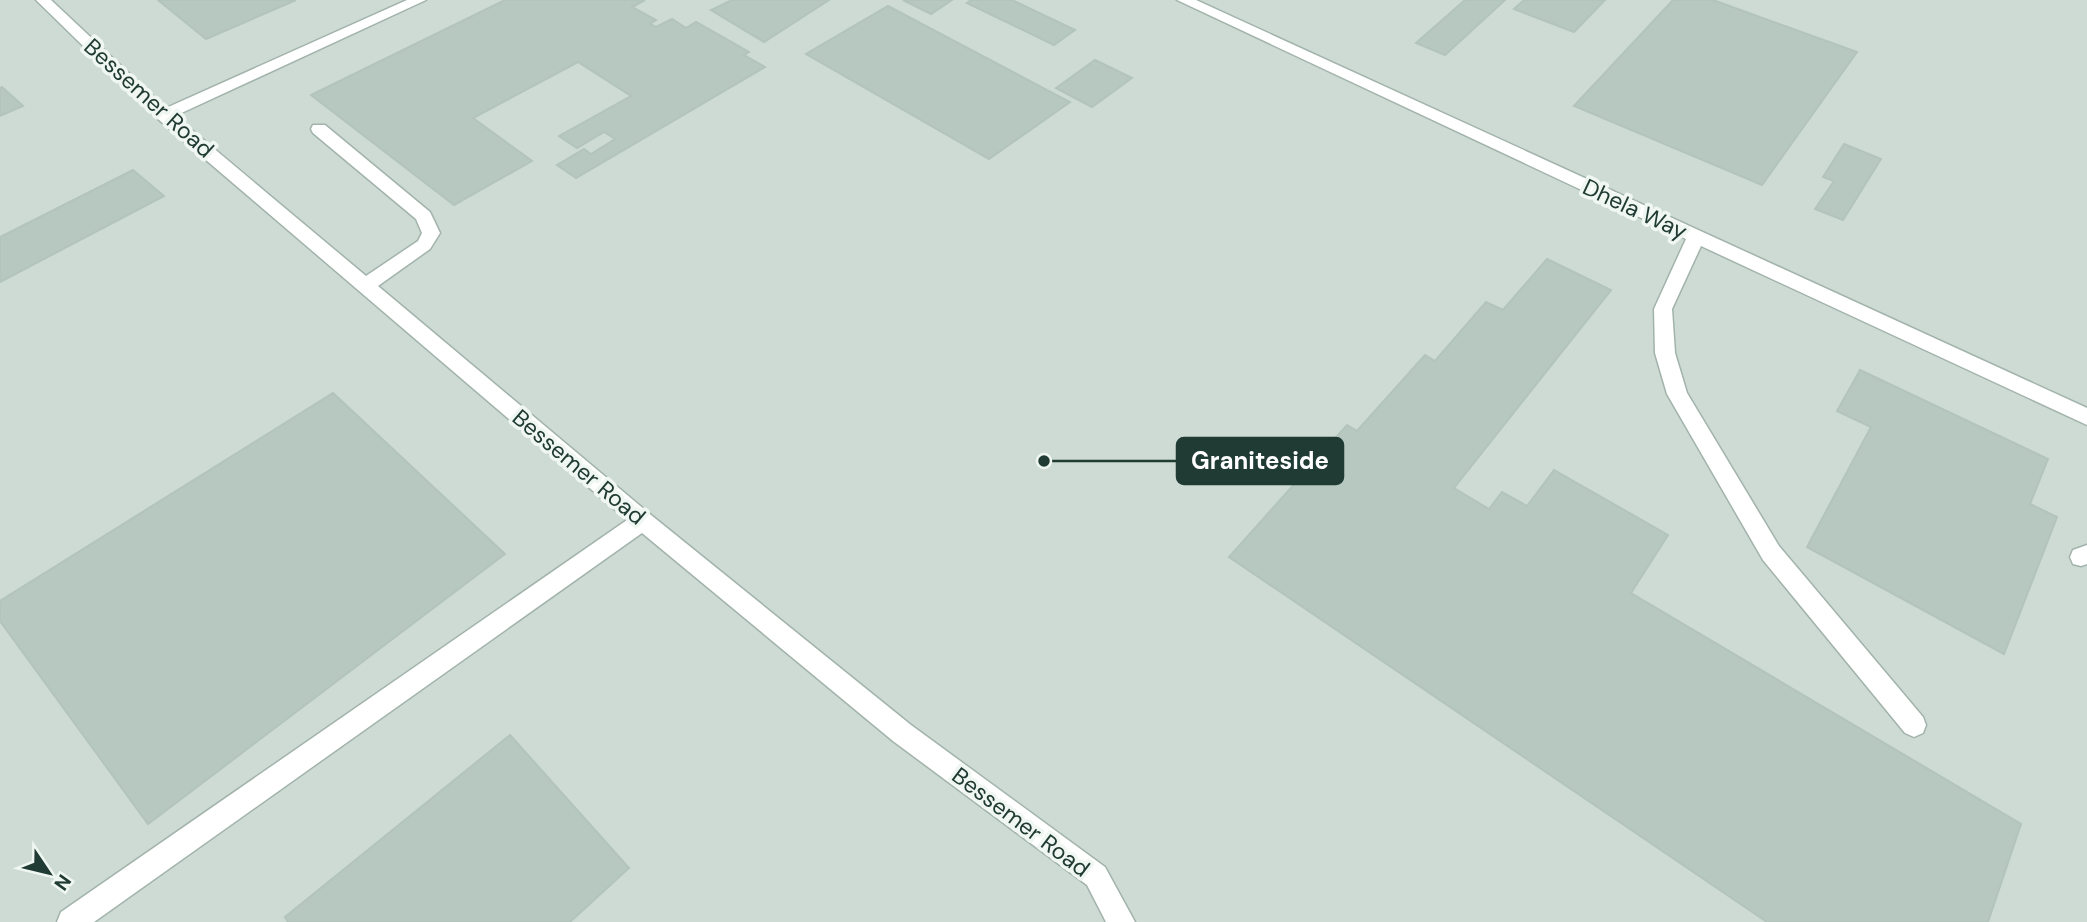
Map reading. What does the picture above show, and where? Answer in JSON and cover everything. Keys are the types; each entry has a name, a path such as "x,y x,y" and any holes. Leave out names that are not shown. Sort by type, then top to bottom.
{"street":[{"name":"Bessemer Road","path":"43,0 164,115 643,521 902,733 1096,876 1121,922"},
{"path":"164,115 419,0"},
{"name":"Dhela Way","path":"1184,0 2087,416"},
{"path":"319,129 424,216 431,233 424,245 365,286"},
{"path":"1696,237 1663,309 1665,353 1677,394 1771,553 1914,725"},
{"path":"71,922 643,521"}],"shaded area":[{"path":"0,0 2087,0 2087,922 0,922"}],"building":[{"path":"158,0 296,0 206,39"},
{"path":"505,0 645,0 632,7 656,20 650,24 656,27 672,19 686,28 696,22 749,52 744,55 765,67 576,178 557,165 584,149 591,154 615,139 604,132 577,148 559,136 631,96 578,62 473,118 532,161 454,205 311,95"},
{"path":"732,0 829,0 764,42 711,10"},
{"path":"903,0 952,0 931,14"},
{"path":"971,0 1012,0 1075,30 1054,45 967,3"},
{"path":"1465,0 1505,0 1445,55 1416,43"},
{"path":"1524,0 1605,0 1574,32 1514,9"},
{"path":"1673,0 1713,0 1857,52 1762,185 1574,106"},
{"path":"888,6 1070,102 989,159 806,54"},
{"path":"1095,60 1132,78 1092,107 1056,88"},
{"path":"0,88 23,106 0,116"},
{"path":"1844,144 1881,159 1843,220 1815,209 1834,181 1823,177"},
{"path":"133,170 164,196 0,282 0,237"},
{"path":"1547,259 1611,290 1454,488 1489,509 1502,492 1527,506 1554,470 1668,535 1631,593 2021,824 1988,922 1767,922 1229,557 1347,425 1357,431 1425,355 1435,361 1486,302 1503,310"},
{"path":"1860,370 2048,459 2030,504 2057,517 2004,654 1807,547 1871,427 1837,411"},
{"path":"333,393 505,554 148,824 0,621 0,601"},
{"path":"510,735 629,868 570,922 288,922 285,917"}],"place":[{"name":"Graniteside","path":"1044,461"}]}
